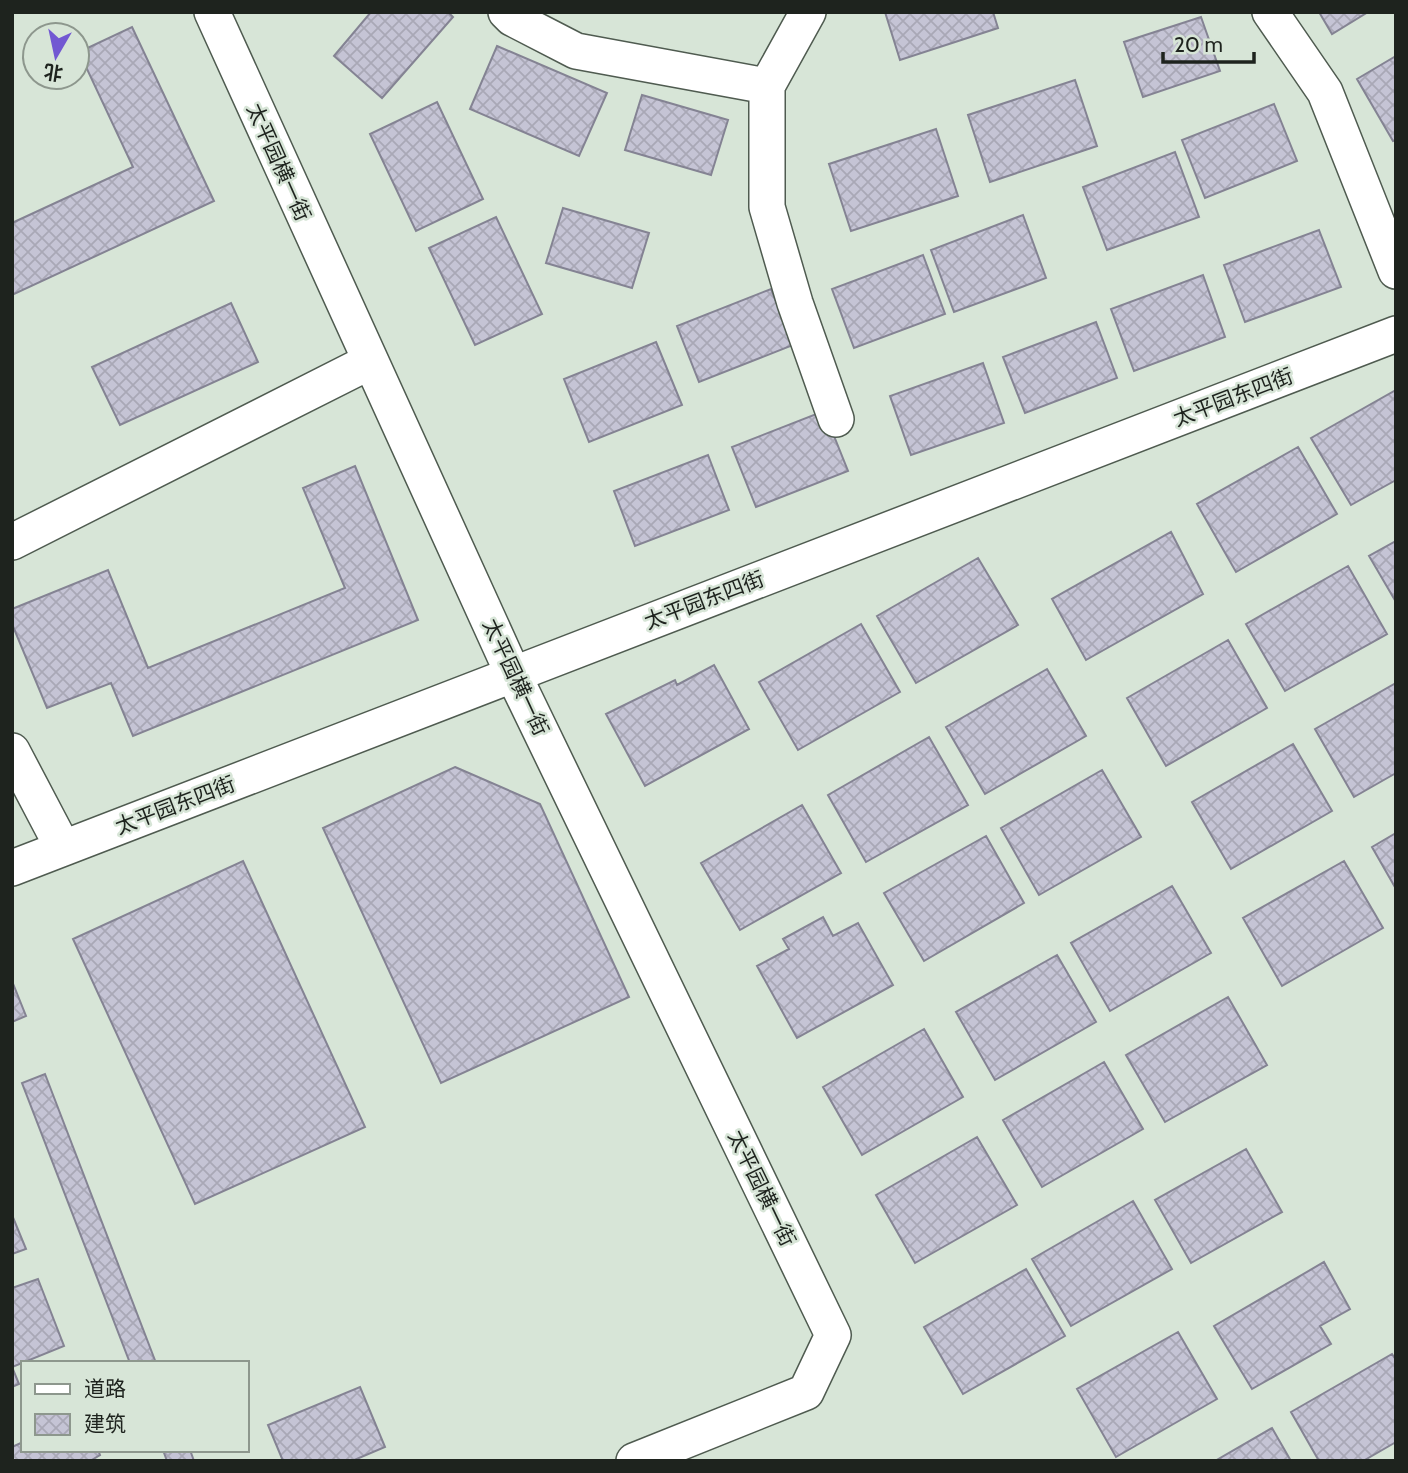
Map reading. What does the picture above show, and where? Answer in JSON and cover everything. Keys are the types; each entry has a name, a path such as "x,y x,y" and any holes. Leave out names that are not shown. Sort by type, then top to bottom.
{"street":[{"name":"太平园横一街","path":"212,12 513,674 833,1335 806,1392 634,1461"},
{"path":"506,12 512,18 576,51 767,86"},
{"path":"808,12 767,86 767,207 795,303 836,419"},
{"path":"1270,12 1325,92 1396,271"},
{"name":"太平园东四街","path":"12,867 1396,334"},
{"path":"12,541 369,362"},
{"path":"12,751 63,848"}],"building":[{"path":"371,12 448,12 453,17 382,98 334,56"},
{"path":"885,12 993,12 998,28 900,60"},
{"path":"1319,12 1368,12 1332,34"},
{"path":"1201,17 1220,71 1143,97 1124,42"},
{"path":"132,27 214,201 12,295 12,223 133,167 91,78 91,46"},
{"path":"497,46 607,93 579,156 470,109"},
{"path":"1396,56 1396,140 1393,141 1357,79"},
{"path":"1075,80 1097,146 990,182 968,115"},
{"path":"642,95 728,120 711,175 625,150"},
{"path":"437,102 483,199 416,231 370,134"},
{"path":"1274,104 1297,161 1205,198 1182,140"},
{"path":"936,129 958,196 851,231 829,164"},
{"path":"1175,152 1199,217 1107,250 1083,187"},
{"path":"563,208 649,233 632,288 546,263"},
{"path":"1023,215 1046,278 954,312 931,250"},
{"path":"496,217 542,314 475,345 429,248"},
{"path":"1319,230 1341,287 1245,322 1224,265"},
{"path":"923,255 945,314 854,348 832,289"},
{"path":"1203,275 1225,337 1134,371 1111,309"},
{"path":"771,289 793,345 699,382 677,326"},
{"path":"231,303 258,362 120,425 92,367"},
{"path":"1096,322 1117,378 1025,413 1003,357"},
{"path":"656,342 682,405 589,442 564,379"},
{"path":"983,363 1004,423 911,455 890,396"},
{"path":"1396,390 1396,480 1351,505 1311,438"},
{"path":"824,411 848,471 756,507 732,447"},
{"path":"1298,447 1337,514 1236,572 1197,504"},
{"path":"708,455 729,510 635,546 614,491"},
{"path":"355,466 418,620 133,736 111,683 47,708 12,624 12,609 108,570 148,668 345,588 303,488"},
{"path":"1171,532 1203,594 1086,660 1052,599"},
{"path":"1396,541 1396,602 1369,556"},
{"path":"978,558 1018,625 916,683 877,616"},
{"path":"1348,566 1387,634 1285,691 1246,624"},
{"path":"861,624 900,692 798,750 759,682"},
{"path":"1228,640 1267,708 1166,766 1127,698"},
{"path":"714,665 749,729 645,786 606,714 675,680 677,685"},
{"path":"1047,669 1086,736 985,794 946,727"},
{"path":"1396,683 1396,773 1354,797 1315,729"},
{"path":"929,737 968,805 866,862 828,795"},
{"path":"1293,744 1332,811 1231,869 1192,802"},
{"path":"455,767 540,804 629,997 441,1083 323,828"},
{"path":"1102,770 1141,837 1039,895 1001,828"},
{"path":"802,805 841,873 740,930 701,863"},
{"path":"1396,833 1396,889 1372,847"},
{"path":"986,836 1024,903 924,961 884,893"},
{"path":"243,861 365,1127 195,1204 73,939"},
{"path":"1344,861 1383,928 1282,986 1243,918"},
{"path":"1172,886 1211,953 1110,1011 1071,943"},
{"path":"823,917 833,936 858,923 893,985 797,1038 757,966 789,949 783,939"},
{"path":"1057,955 1096,1022 995,1080 956,1012"},
{"path":"12,981 26,1016 12,1022"},
{"path":"1228,997 1267,1065 1165,1122 1126,1055"},
{"path":"924,1029 963,1097 862,1155 823,1087"},
{"path":"1104,1062 1143,1129 1042,1187 1003,1120"},
{"path":"45,1074 155,1361 129,1361 22,1083"},
{"path":"977,1137 1017,1205 915,1263 876,1195"},
{"path":"1246,1149 1282,1212 1191,1263 1155,1200"},
{"path":"1133,1201 1172,1269 1071,1326 1032,1259"},
{"path":"12,1215 26,1249 12,1254"},
{"path":"1324,1262 1350,1309 1320,1326 1331,1344 1252,1389 1214,1326"},
{"path":"1026,1269 1065,1336 963,1394 924,1327"},
{"path":"38,1279 64,1346 21,1361 12,1367 12,1288"},
{"path":"1178,1332 1217,1399 1116,1457 1077,1389"},
{"path":"1392,1354 1396,1360 1396,1442 1363,1461 1319,1461 1291,1412"},
{"path":"12,1367 19,1384 12,1387"},
{"path":"360,1387 385,1447 352,1461 283,1461 268,1425"},
{"path":"1272,1428 1291,1461 1215,1461"},
{"path":"21,1443 21,1452 99,1452 100,1455 90,1461 12,1461 12,1447"},
{"path":"164,1452 191,1452 194,1461 167,1461"}]}
